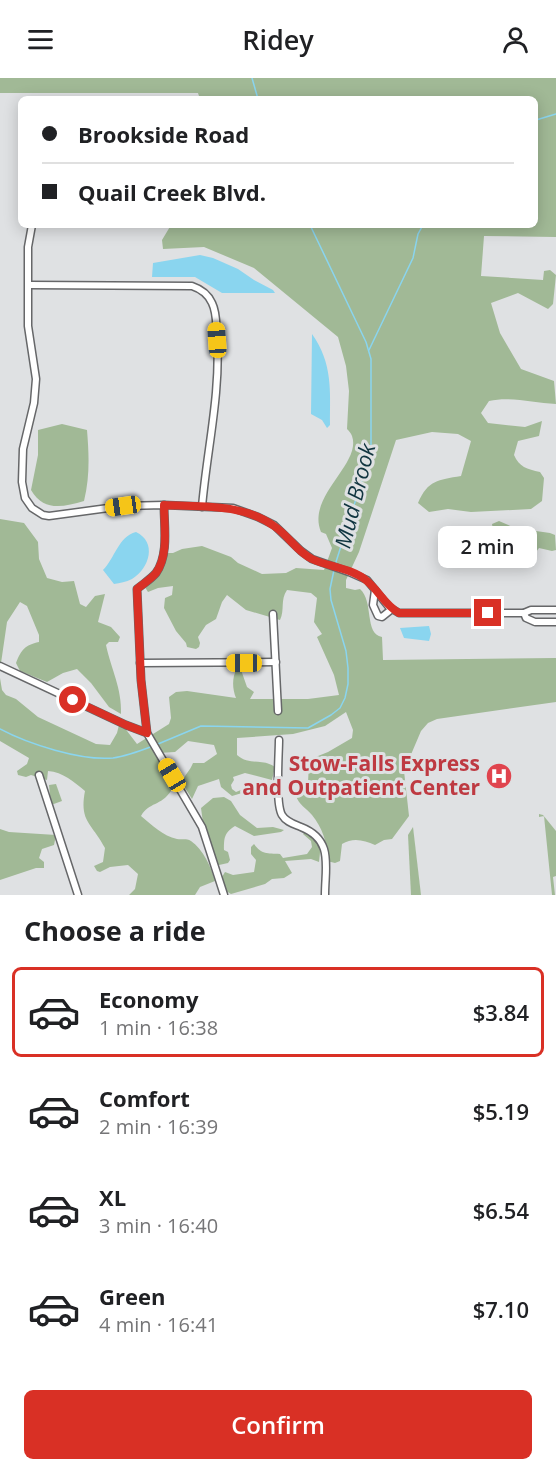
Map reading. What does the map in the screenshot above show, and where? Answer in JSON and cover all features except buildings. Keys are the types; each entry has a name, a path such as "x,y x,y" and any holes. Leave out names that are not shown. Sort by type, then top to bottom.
{"street":[{"path":"31,228 28,247 28,326 36,379 34,403 23,449 21,482 28,503 37,512 49,516 123,506 164,505 233,508 274,525 312,559 354,573 367,580 392,609 399,613 524,613 531,610 556,610"},
{"path":"29,285 192,286 211,300 215,318 218,377 202,507"},
{"path":"164,505 164,553 155,574 137,589 140,663 149,735 202,827 224,895"},
{"path":"375,590 374,605 378,616 380,618 392,609"},
{"path":"524,613 530,621 556,622"},
{"path":"273,614 278,711"},
{"path":"140,663 276,662"},
{"path":"0,666 149,735"},
{"path":"279,740 279,809 287,820 314,833 322,841 326,855 325,895"},
{"path":"39,775 78,895"}],"green space":[{"path":"0,78 556,78 556,237 484,236 481,276 543,280 544,271 550,270 556,275 553,304 548,309 518,293 491,303 500,333 521,369 554,381 556,404 514,399 497,400 489,401 481,413 488,423 525,427 542,421 539,436 518,441 514,455 521,465 540,472 544,478 542,501 531,509 471,512 448,509 429,512 418,503 422,495 435,482 461,476 471,441 458,434 432,432 396,440 359,552 346,580 346,588 360,589 364,594 373,630 376,635 382,637 383,660 556,658 556,702 437,719 428,723 421,731 404,771 409,816 392,839 375,845 350,840 342,844 340,861 335,863 327,861 326,843 322,831 312,815 297,799 296,796 308,783 309,762 352,738 353,730 346,712 325,726 293,734 237,738 237,755 246,760 275,767 272,780 245,773 233,777 232,789 236,792 241,790 242,793 232,796 221,787 219,779 198,786 192,799 182,783 184,778 193,763 204,763 217,754 214,745 188,741 175,752 159,753 170,779 171,791 141,816 167,835 177,839 186,839 195,844 206,859 215,881 200,887 195,895 129,895 135,889 138,874 128,865 110,867 100,872 94,866 103,862 105,848 85,816 85,791 59,773 48,771 47,780 31,775 26,777 18,775 17,771 27,764 29,758 0,741 0,678 2,690 6,695 16,699 38,717 96,744 110,745 119,725 124,727 137,744 169,724 171,718 169,697 176,692 187,691 236,698 233,679 235,671 240,667 247,687 254,692 250,699 308,699 339,695 334,675 317,637 322,634 314,622 317,598 311,593 287,590 280,620 246,610 227,595 216,619 206,625 198,637 200,643 196,649 187,647 164,608 165,598 172,595 173,586 148,592 143,584 155,573 164,553 202,546 231,557 238,563 262,574 286,573 296,568 324,570 332,548 326,534 321,532 318,519 321,506 353,447 351,433 347,429 349,391 346,366 338,337 254,268 204,247 163,249 162,240 169,228 538,228 538,96 199,96 198,93 0,93"},
{"path":"62,424 87,430 88,474 84,501 54,506 42,502 31,490 38,455 38,430"},
{"path":"0,519 24,523 38,542 39,559 47,578 62,582 74,581 80,604 86,607 95,596 105,594 98,622 111,627 120,637 118,642 109,642 106,645 118,687 121,714 109,707 77,669 63,673 47,682 20,671 16,663 20,655 24,649 39,642 39,635 27,606 20,602 7,622 0,670"},
{"path":"499,521 515,528 555,535 556,550 539,548 531,559 498,557 492,524"},
{"path":"56,784 62,801 51,805 49,785"},
{"path":"224,797 231,801 240,815 257,828 273,827 284,830 254,836 235,826 225,839 224,850 228,852 230,860 228,863 219,865 215,862 203,823 201,808 213,798"},
{"path":"544,816 556,831 556,876 553,877 555,895 552,895"},
{"path":"413,827 421,895 411,895 408,835"},
{"path":"0,829 9,832 56,835 54,845 42,849 39,858 44,862 44,868 36,868 0,880"},
{"path":"305,832 321,843 319,862 311,859 285,861 292,873 284,878 272,879 265,884 231,894 226,891 222,877 225,872 233,875 254,872 256,860 251,854 251,847 254,844 262,852 280,854 283,858 307,854 312,847 311,841 303,834"}],"water":[{"path":"200,255 238,269 275,293 222,293 195,277 152,277 153,263"},
{"path":"312,334 324,356 329,378 330,425 327,428 322,420 311,414"},
{"path":"136,532 147,542 149,555 147,562 132,579 114,584 103,570 125,538"},
{"path":"429,626 431,634 429,641 404,638 400,628"}],"waterway":[{"name":"Mud Brook","path":"252,78 257,96"},
{"path":"538,119 556,114"},
{"name":"Mud Brook","path":"311,228 366,342 371,359 371,452 335,565"},
{"path":"369,350 413,258 421,228"},
{"name":"Mud Brook","path":"158,744 201,726 308,728 340,708 348,684 348,668 346,651 331,600 330,589 334,570"},
{"name":"Mud Brook","path":"0,729 40,746 86,757 113,758 153,746"}],"place":[{"name":"Stow-Falls Express and Outpatient Center","path":"499,776"}],"route":[{"path":"73,700 147,733 141,680 137,589 155,574 164,553 164,505 233,508 258,517 274,525 312,559 367,580 388,607 399,613 488,613"}]}
